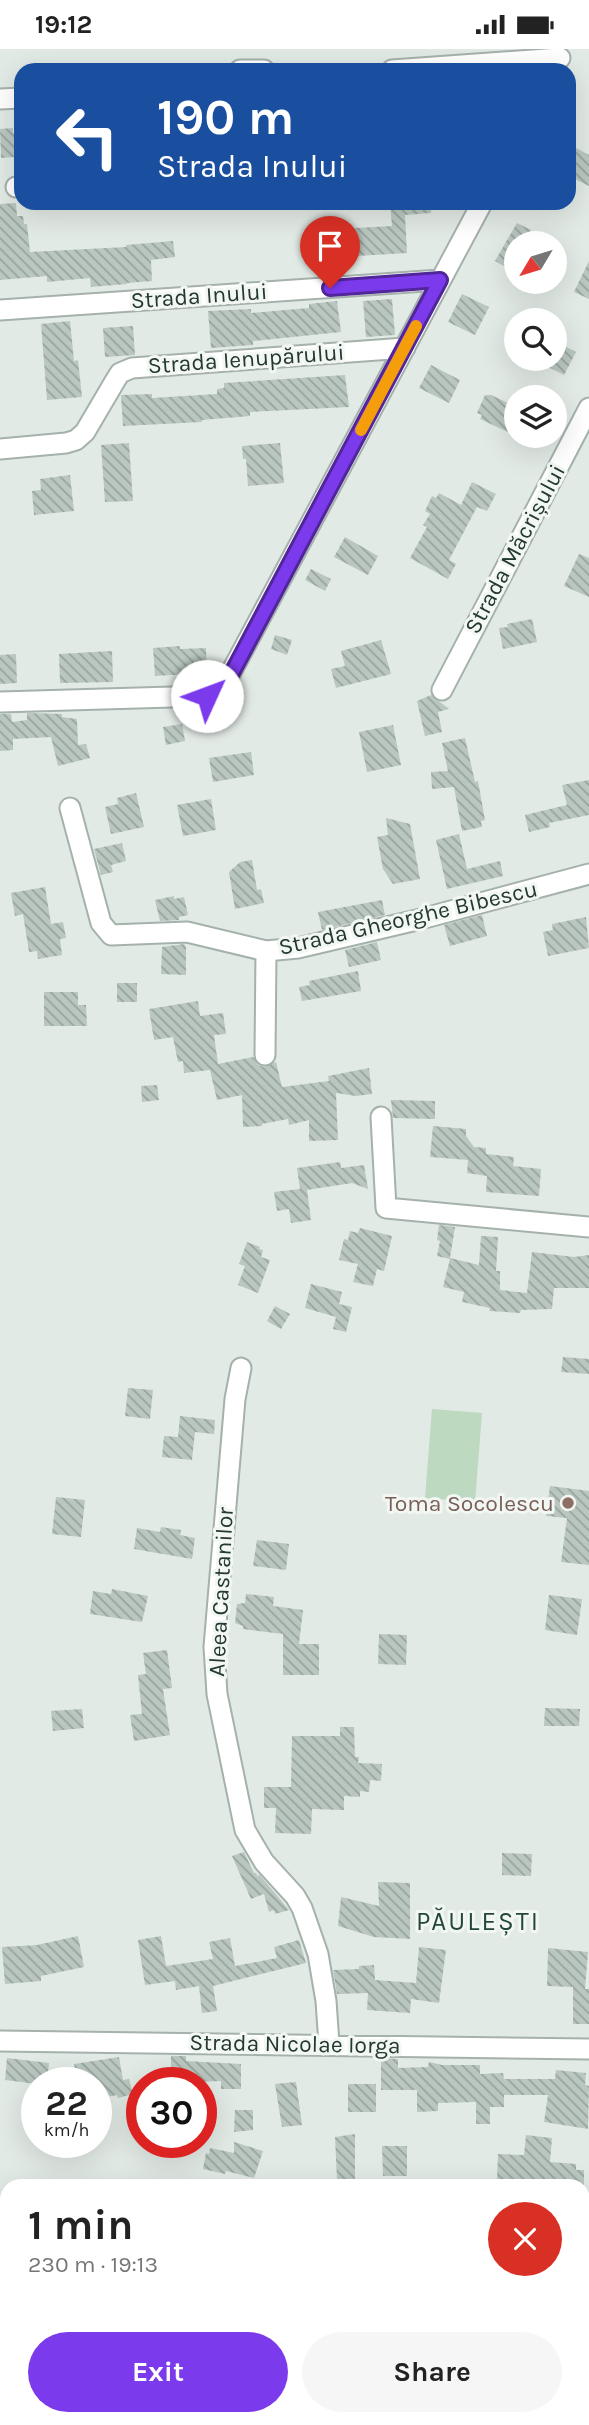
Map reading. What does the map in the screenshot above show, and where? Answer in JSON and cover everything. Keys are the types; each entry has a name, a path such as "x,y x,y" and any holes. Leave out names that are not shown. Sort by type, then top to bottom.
{"street":[{"path":"499,63 560,59"},
{"path":"0,702 207,696 220,693 478,210"},
{"name":"Strada Inului","path":"0,310 440,280"},
{"name":"Strada Ienupărului","path":"0,449 76,440 85,432 120,373 132,368 405,348"},
{"name":"Strada Măcrișului","path":"442,690 589,408"},
{"name":"Strada Gheorghe Bibescu","path":"70,808 101,923 111,935 187,932 266,951 298,948 589,874"},
{"path":"265,1055 266,951"},
{"path":"381,1117 386,1207 589,1227"},
{"name":"Aleea Castanilor","path":"241,1368 235,1399 214,1647 217,1694 229,1763 245,1830 264,1862 295,1896 318,1954 326,2001 329,2044"},
{"name":"Strada Nicolae Iorga","path":"0,2041 589,2049"}],"green space":[{"path":"432,1409 482,1413 475,1502 425,1498"}],"building":[{"path":"13,128 14,157 1,158 0,129"},
{"path":"576,148 589,155 589,186 576,180"},
{"path":"14,203 17,216 23,216 24,224 27,224 30,252 126,247 173,241 175,257 151,260 152,281 91,287 90,278 47,282 47,276 0,280 0,204"},
{"path":"391,210 431,210 431,213 405,215 407,253 357,256 355,228 392,226"},
{"path":"517,223 531,230 530,231 512,231"},
{"path":"504,245 504,266 495,261"},
{"path":"589,261 589,299 574,292"},
{"path":"462,294 489,307 475,335 448,322"},
{"path":"392,299 395,335 366,337 363,301"},
{"path":"337,301 341,332 253,341 253,345 211,348 208,311 251,309 251,313 309,308 309,304"},
{"path":"70,321 74,361 78,360 82,397 47,400 41,324"},
{"path":"133,326 135,355 105,357 103,328"},
{"path":"567,347 576,352 567,369"},
{"path":"431,365 460,380 449,403 419,388"},
{"path":"345,375 349,407 250,412 250,416 202,422 123,426 121,395 152,394 152,398 217,394 217,389 224,388 224,383"},
{"path":"485,395 504,401 504,430 480,419 482,415 477,413"},
{"path":"129,443 133,501 105,502 101,445"},
{"path":"280,443 284,483 248,486 242,446"},
{"path":"70,475 74,511 34,515 32,491 41,490 40,479"},
{"path":"472,482 496,494 487,511 477,507 449,560 456,564 448,579 410,558 427,527 423,525 430,514 425,511 432,496 436,498 439,493 461,505"},
{"path":"345,537 378,556 368,575 334,557"},
{"path":"579,554 589,558 589,597 564,586"},
{"path":"311,569 331,579 325,591 305,580"},
{"path":"532,619 537,642 503,649 499,628"},
{"path":"275,635 292,640 287,655 271,649"},
{"path":"381,640 391,674 336,688 331,669 345,666 341,651"},
{"path":"180,646 180,649 206,648 207,677 189,678 189,674 155,676 153,648"},
{"path":"112,651 113,682 60,683 59,654"},
{"path":"16,654 17,683 0,684 0,655"},
{"path":"431,695 449,709 438,712 442,732 425,736 417,701"},
{"path":"27,713 62,714 62,717 77,719 78,745 86,744 90,758 58,766 51,737 13,739 13,750 0,751 0,714 11,714 12,722 27,720"},
{"path":"182,724 185,741 166,745 163,727"},
{"path":"393,725 401,765 367,772 359,732"},
{"path":"465,738 475,782 478,781 485,820 481,821 482,827 462,831 454,787 432,789 431,772 448,771 442,743"},
{"path":"251,752 254,775 213,782 209,758"},
{"path":"589,780 589,815 549,823 550,827 529,832 525,815 567,805 562,785"},
{"path":"136,793 144,827 111,834 105,807 118,804 117,798"},
{"path":"211,799 216,830 183,836 177,805"},
{"path":"386,818 410,824 420,879 393,884 383,869 377,837 388,835"},
{"path":"459,834 467,869 500,861 503,876 447,889 436,840"},
{"path":"122,843 126,861 111,865 113,872 101,875 94,849"},
{"path":"252,860 257,890 261,889 264,903 235,909 229,872 240,862"},
{"path":"45,887 51,924 63,922 66,938 60,939 62,955 38,959 37,951 29,952 23,914 15,916 11,893"},
{"path":"174,896 174,899 184,897 188,915 179,917 179,920 160,921 155,900"},
{"path":"382,900 385,915 322,930 318,912"},
{"path":"482,915 487,936 450,946 444,925"},
{"path":"586,917 589,948 548,956 543,932 553,930 552,924"},
{"path":"377,942 381,960 349,967 345,950"},
{"path":"184,944 186,975 161,974 162,947"},
{"path":"358,971 361,991 302,1001 299,987 310,985 309,981"},
{"path":"117,983 137,983 137,1002 117,1002"},
{"path":"44,992 78,992 78,1005 86,1005 87,1026 44,1026"},
{"path":"198,1001 200,1016 223,1013 226,1034 214,1035 218,1064 253,1057 258,1065 264,1067 276,1062 282,1087 329,1081 328,1076 369,1068 372,1094 356,1096 336,1093 338,1140 309,1141 309,1120 289,1125 288,1119 262,1126 243,1127 242,1095 217,1100 210,1070 184,1073 183,1061 178,1062 173,1037 154,1040 149,1009"},
{"path":"157,1085 159,1100 142,1102 141,1086"},
{"path":"391,1100 435,1101 435,1119 393,1118"},
{"path":"433,1126 466,1129 466,1136 474,1147 486,1148 486,1154 514,1157 513,1166 541,1169 539,1196 486,1192 487,1176 467,1173 468,1160 430,1157"},
{"path":"340,1162 341,1168 364,1165 368,1189 352,1183 307,1190 311,1220 291,1223 289,1209 277,1211 274,1192 300,1189 297,1168"},
{"path":"439,1225 455,1227 450,1258 479,1265 481,1236 498,1237 496,1271 500,1271 500,1290 527,1293 532,1252 574,1257 589,1255 589,1288 554,1288 552,1309 521,1310 520,1313 489,1311 490,1308 462,1302 464,1292 443,1287 450,1259 437,1256"},
{"path":"360,1228 392,1236 384,1271 377,1269 373,1286 353,1282 358,1264 339,1260 344,1239 348,1240 350,1231 358,1233"},
{"path":"247,1242 260,1247 259,1249 263,1250 261,1257 270,1260 258,1293 238,1285 245,1266 239,1264"},
{"path":"311,1284 342,1292 339,1304 352,1307 346,1332 333,1329 336,1317 305,1308"},
{"path":"275,1306 290,1314 281,1329 267,1321"},
{"path":"563,1357 589,1359 589,1374 561,1372"},
{"path":"128,1388 153,1390 150,1419 125,1416"},
{"path":"180,1416 215,1420 214,1434 195,1432 192,1460 162,1457 164,1436 178,1437"},
{"name":"Toma Socolescu","path":"550,1486 589,1491 589,1565 561,1562 567,1518 546,1516"},
{"path":"56,1497 85,1500 81,1537 52,1534"},
{"path":"161,1527 181,1530 180,1535 195,1538 192,1559 134,1549 137,1528 160,1532"},
{"path":"257,1540 289,1544 286,1570 253,1566"},
{"path":"112,1589 148,1596 142,1622 90,1614 93,1591 111,1594"},
{"path":"246,1594 274,1597 273,1606 303,1610 299,1644 319,1644 319,1675 283,1675 283,1634 243,1629 243,1626 235,1623 237,1604 245,1603"},
{"path":"549,1595 582,1599 577,1635 545,1630"},
{"path":"379,1634 407,1635 406,1665 378,1664"},
{"path":"167,1650 172,1688 163,1689 170,1735 134,1741 130,1715 142,1714 138,1675 146,1674 143,1653"},
{"path":"545,1708 580,1709 579,1726 544,1726"},
{"path":"82,1709 84,1728 53,1731 51,1711"},
{"path":"340,1727 354,1727 355,1757 359,1757 358,1763 382,1764 381,1781 370,1780 369,1792 360,1791 360,1797 344,1796 344,1810 312,1809 311,1834 275,1833 276,1808 264,1808 264,1787 291,1787 292,1736 340,1736"},
{"path":"244,1852 254,1873 258,1877 259,1874 289,1910 275,1914 274,1910 269,1912 264,1894 251,1899 232,1856"},
{"path":"502,1853 532,1854 531,1876 502,1875"},
{"path":"378,1882 410,1883 410,1939 374,1937 338,1926 341,1897 379,1906"},
{"path":"78,1936 84,1967 41,1976 41,1981 5,1984 2,1947 37,1945"},
{"path":"161,1936 166,1966 213,1959 209,1942 230,1938 235,1966 277,1958 274,1947 299,1940 306,1963 213,1986 217,2011 202,2013 199,1986 176,1990 175,1981 145,1985 138,1940"},
{"path":"419,1947 446,1950 439,2003 411,1999 410,2013 367,2010 368,1993 337,1994 333,1970 359,1969 359,1966 374,1965 375,1980 416,1983"},
{"path":"548,1948 588,1952 585,1989 589,1989 589,2024 573,2024 573,1987 547,1986"},
{"path":"171,2056 186,2056 186,2061 241,2064 241,2089 221,2089 221,2081 217,2081 217,2067 171,2067"},
{"path":"119,2057 123,2080 126,2080 126,2096 112,2096 112,2067 74,2067 74,2064"},
{"path":"7,2058 49,2063 49,2067 21,2067 21,2082 5,2080"},
{"path":"381,2058 398,2059 398,2068 428,2067 429,2062 442,2065 480,2065 480,2074 503,2073 504,2079 555,2079 556,2070 586,2073 585,2085 589,2086 588,2129 544,2122 548,2095 504,2095 504,2107 490,2107 490,2124 476,2124 476,2102 438,2103 438,2111 417,2112 417,2090 381,2090"},
{"path":"296,2082 302,2125 282,2127 275,2084"},
{"path":"348,2084 376,2084 376,2112 348,2112"},
{"path":"235,2110 253,2110 253,2130 234,2132"},
{"path":"355,2134 355,2179 337,2179 335,2137"},
{"path":"526,2135 552,2138 550,2162 576,2164 576,2170 584,2170 584,2179 497,2179 498,2154 524,2155"},
{"path":"234,2142 263,2151 254,2178 203,2169 205,2158 217,2158 217,2149 234,2153"},
{"path":"382,2146 407,2146 407,2176 383,2176"}],"slow traffic":[{"path":"361,430 416,326"}],"place":[{"name":"Toma Socolescu","path":"568,1503"}],"district":[{"name":"PĂULEȘTI","path":"478,1921"}],"route":[{"path":"207,696 220,693 225,686 440,280 330,288"}]}
